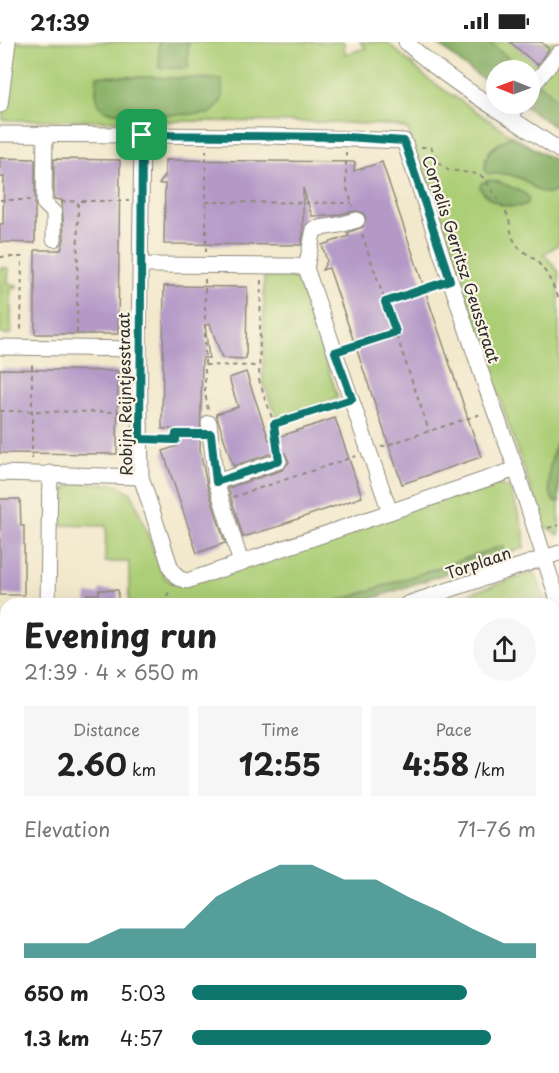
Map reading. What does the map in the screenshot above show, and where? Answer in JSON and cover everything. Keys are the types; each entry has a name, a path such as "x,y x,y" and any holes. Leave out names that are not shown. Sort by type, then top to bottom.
{"street":[{"path":"0,105 8,42"},
{"path":"406,42 442,71 486,95"},
{"path":"540,77 559,53"},
{"path":"518,114 559,150"},
{"name":"Cornelis Gerritsz Geusstraat","path":"0,134 346,137 404,141 487,390 516,469 557,598"},
{"path":"45,135 44,203 54,213 54,239"},
{"name":"Robijn Reijntjesstraat","path":"142,135 141,477 171,569 178,578"},
{"path":"357,220 314,229 306,268 390,512"},
{"path":"141,265 306,268"},
{"path":"0,347 140,349"},
{"path":"210,428 216,482 241,562"},
{"path":"216,482 279,461"},
{"path":"178,578 187,580 516,469"},
{"path":"0,473 141,477"},
{"path":"48,598 50,473"},
{"name":"Torplaan","path":"426,598 559,553"}],"path":[{"path":"346,137 346,186 429,431"},
{"path":"407,150 428,146 434,151 441,165 448,170 478,174 484,178 504,208 509,219 512,237 519,248 537,261 547,274 559,298"},
{"path":"0,200 38,200 44,203"},
{"path":"77,348 78,201 141,201"},
{"path":"206,202 352,203"},
{"path":"0,257 22,257 32,411 32,473"},
{"path":"261,266 259,380 274,424 279,461"},
{"path":"385,302 450,280"},
{"path":"335,352 396,332"},
{"path":"205,365 259,366"},
{"path":"274,424 352,399"},
{"path":"0,411 140,412"},
{"path":"140,439 176,440 176,434 210,428"},
{"path":"166,598 178,578"}],"green space":[{"path":"11,42 159,42 160,68 187,68 188,42 344,42 345,54 366,48 360,42 387,42 428,79 512,136 490,150 486,160 488,174 513,176 542,192 547,193 559,189 559,244 544,254 559,272 559,434 552,459 549,485 554,502 559,502 559,535 545,527 534,499 408,129 389,125 320,122 3,120 5,76","holes":["98,76 221,79 209,114 148,115 106,111 96,94"]},
{"path":"159,42 188,42 188,68 159,68"},
{"path":"435,42 559,42 559,130 537,114 540,114 540,60 486,60 486,76 484,77"},
{"path":"436,42 489,42 510,60 486,60 486,81"},
{"path":"97,76 221,79 222,99 218,107 209,114 148,115 106,111 99,105 96,94"},
{"path":"540,85 559,99 559,129 536,114 540,114"},
{"path":"512,136 559,163 559,189 547,193 542,192 517,177 488,174 485,171 488,154"},
{"path":"489,180 527,195 529,199 527,204 514,207 495,202 480,188 481,183"},
{"path":"0,268 9,268 8,284 17,285 17,288 11,289 11,334 0,334"},
{"path":"264,277 294,277 299,282 338,398 277,418 263,382"},
{"path":"559,434 559,502 554,502 549,476"},
{"path":"75,483 117,484 132,494 165,578 172,582 492,483 510,488 524,532 524,548 504,554 501,547 348,598 129,598 129,562 105,562 106,526 57,525 58,500 68,487"},
{"path":"502,546 504,554 374,598 348,598"},
{"path":"535,572 544,598 455,598"}],"building":[{"path":"510,42 541,42 549,49 540,61 531,60"},
{"path":"0,158 35,159 35,243 0,242 0,224 3,224 4,177 0,177"},
{"path":"54,159 120,160 118,334 35,334 35,250 61,250 64,239 62,200 54,199"},
{"path":"165,160 355,162 354,171 382,162 481,457 402,484 329,268 322,270 327,261 322,245 349,236 347,233 363,227 366,218 363,213 355,211 332,216 312,216 303,188 301,245 164,244 165,184 159,184 165,176"},
{"path":"164,286 247,287 246,359 222,358 210,324 205,325 209,358 203,358 202,361 200,450 207,485 225,543 197,553 163,451 177,446 177,429 162,429"},
{"path":"0,369 118,371 117,454 0,453"},
{"path":"246,372 269,440 335,418 362,497 243,537 228,488 282,470 289,462 285,453 276,452 233,466 216,414 238,407 229,378"},
{"path":"0,499 20,499 21,526 24,526 24,595 0,595"},
{"path":"99,590 118,590 118,598 87,598 87,594 99,594"}],"route":[{"path":"142,135 346,137 404,141 450,280 385,302 396,332 335,352 352,399 274,424 279,461 216,482 211,434 176,434 176,440 140,439 142,135"}]}
